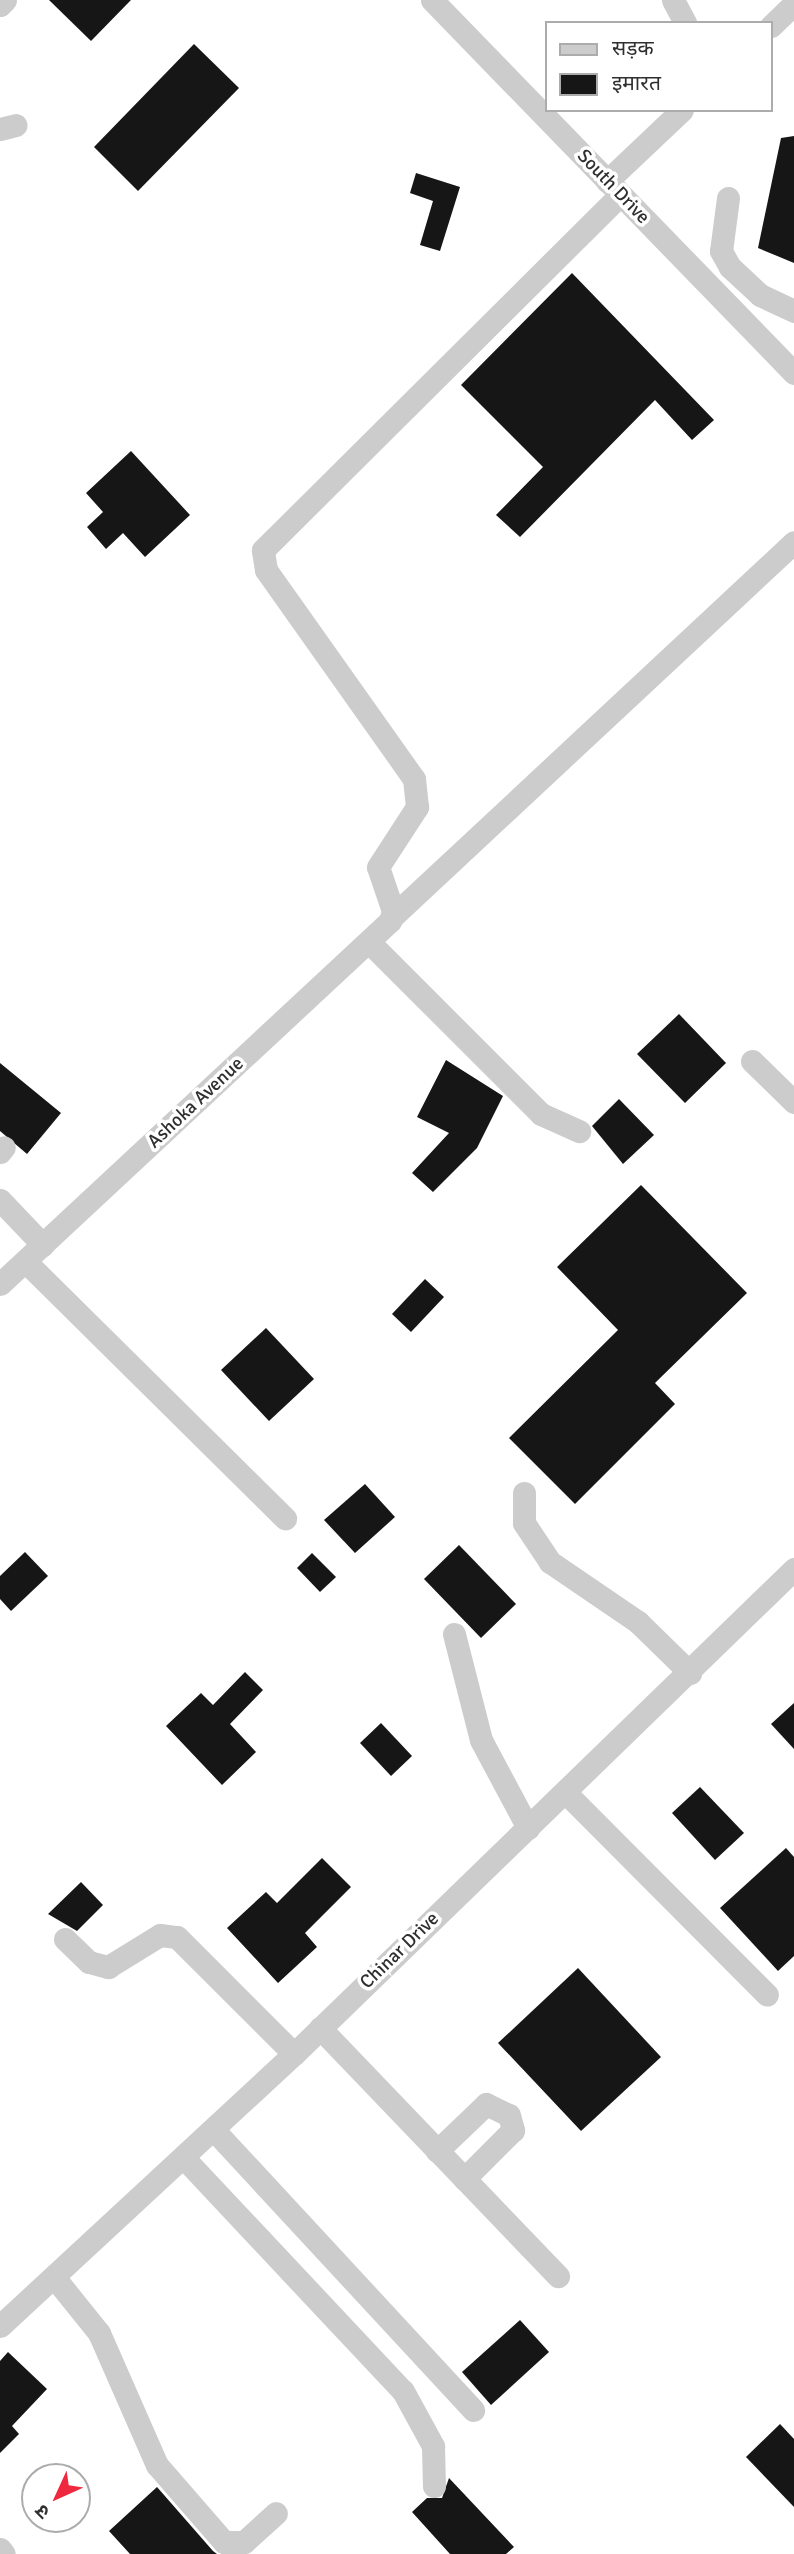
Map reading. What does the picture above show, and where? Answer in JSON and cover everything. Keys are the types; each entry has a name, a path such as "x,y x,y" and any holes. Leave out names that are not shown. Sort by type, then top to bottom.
{"street":[{"path":"0,5 5,0"},
{"name":"South Drive","path":"432,0 794,373"},
{"path":"673,0 684,21"},
{"path":"773,24 794,4"},
{"path":"392,918 378,867 417,807 414,779 266,570 263,550 614,188 680,112"},
{"path":"728,198 721,251 730,267 760,295 794,311"},
{"name":"Ashoka Avenue","path":"0,1284 370,943 392,918 794,542"},
{"path":"370,943 541,1114 579,1131"},
{"path":"752,1061 794,1102"},
{"path":"0,1200 43,1245"},
{"path":"25,1261 285,1518"},
{"path":"524,1493 524,1523 550,1562 638,1622 690,1672"},
{"name":"Chinar Drive","path":"0,2326 294,2054 793,1573"},
{"path":"454,1634 481,1740 528,1828"},
{"path":"565,1792 767,1995"},
{"path":"65,1939 89,1962 108,1967 160,1935 177,1937 294,2054"},
{"path":"320,2028 558,2276"},
{"path":"437,2151 486,2104 509,2115 513,2130 464,2179"},
{"path":"213,2129 473,2410"},
{"path":"183,2157 403,2391 433,2446 434,2486"},
{"path":"54,2277 99,2333 157,2465 224,2542 243,2542 276,2513"},
{"path":"0,2549 4,2554"}],"building":[{"path":"49,0 131,0 91,41"},
{"path":"194,44 239,88 138,191 94,147"},
{"path":"794,136 794,263 758,248 781,138"},
{"path":"416,173 460,187 440,251 420,245 433,201 410,193"},
{"path":"572,273 714,420 692,440 655,400 520,537 496,515 543,467 461,385"},
{"path":"131,451 190,515 145,557 123,533 106,549 87,527 103,512 86,493"},
{"path":"679,1014 726,1063 685,1103 637,1054"},
{"path":"446,1060 503,1096 477,1148 433,1192 412,1173 449,1133 417,1117"},
{"path":"0,1063 61,1113 27,1154 0,1131"},
{"path":"619,1099 654,1135 623,1164 592,1126"},
{"path":"641,1185 747,1293 655,1383 675,1404 575,1504 509,1438 618,1330 557,1267"},
{"path":"425,1279 444,1297 411,1332 392,1314"},
{"path":"266,1328 314,1379 269,1421 221,1370"},
{"path":"365,1484 395,1517 355,1553 324,1520"},
{"path":"459,1545 516,1604 481,1638 424,1579"},
{"path":"25,1552 48,1576 11,1611 0,1599 0,1576"},
{"path":"312,1553 336,1577 320,1592 297,1568"},
{"path":"245,1672 263,1690 230,1724 256,1752 222,1785 166,1726 201,1693 213,1705"},
{"path":"794,1703 794,1749 771,1724"},
{"path":"381,1723 412,1756 391,1776 360,1743"},
{"path":"700,1787 744,1833 715,1860 672,1813"},
{"path":"786,1848 794,1857 794,1956 778,1971 720,1908"},
{"path":"322,1858 351,1887 305,1933 317,1947 278,1983 227,1928 266,1892 277,1903"},
{"path":"81,1882 103,1905 77,1931 48,1914"},
{"path":"578,1968 661,2057 581,2131 498,2043"},
{"path":"520,2320 549,2352 491,2405 462,2372"},
{"path":"8,2352 47,2389 12,2426 19,2434 0,2453 0,2361"},
{"path":"780,2424 794,2439 794,2507 746,2457"},
{"path":"449,2478 514,2547 506,2554 450,2554 412,2512 427,2498 442,2498"},
{"path":"157,2487 217,2554 130,2554 109,2531"}]}
